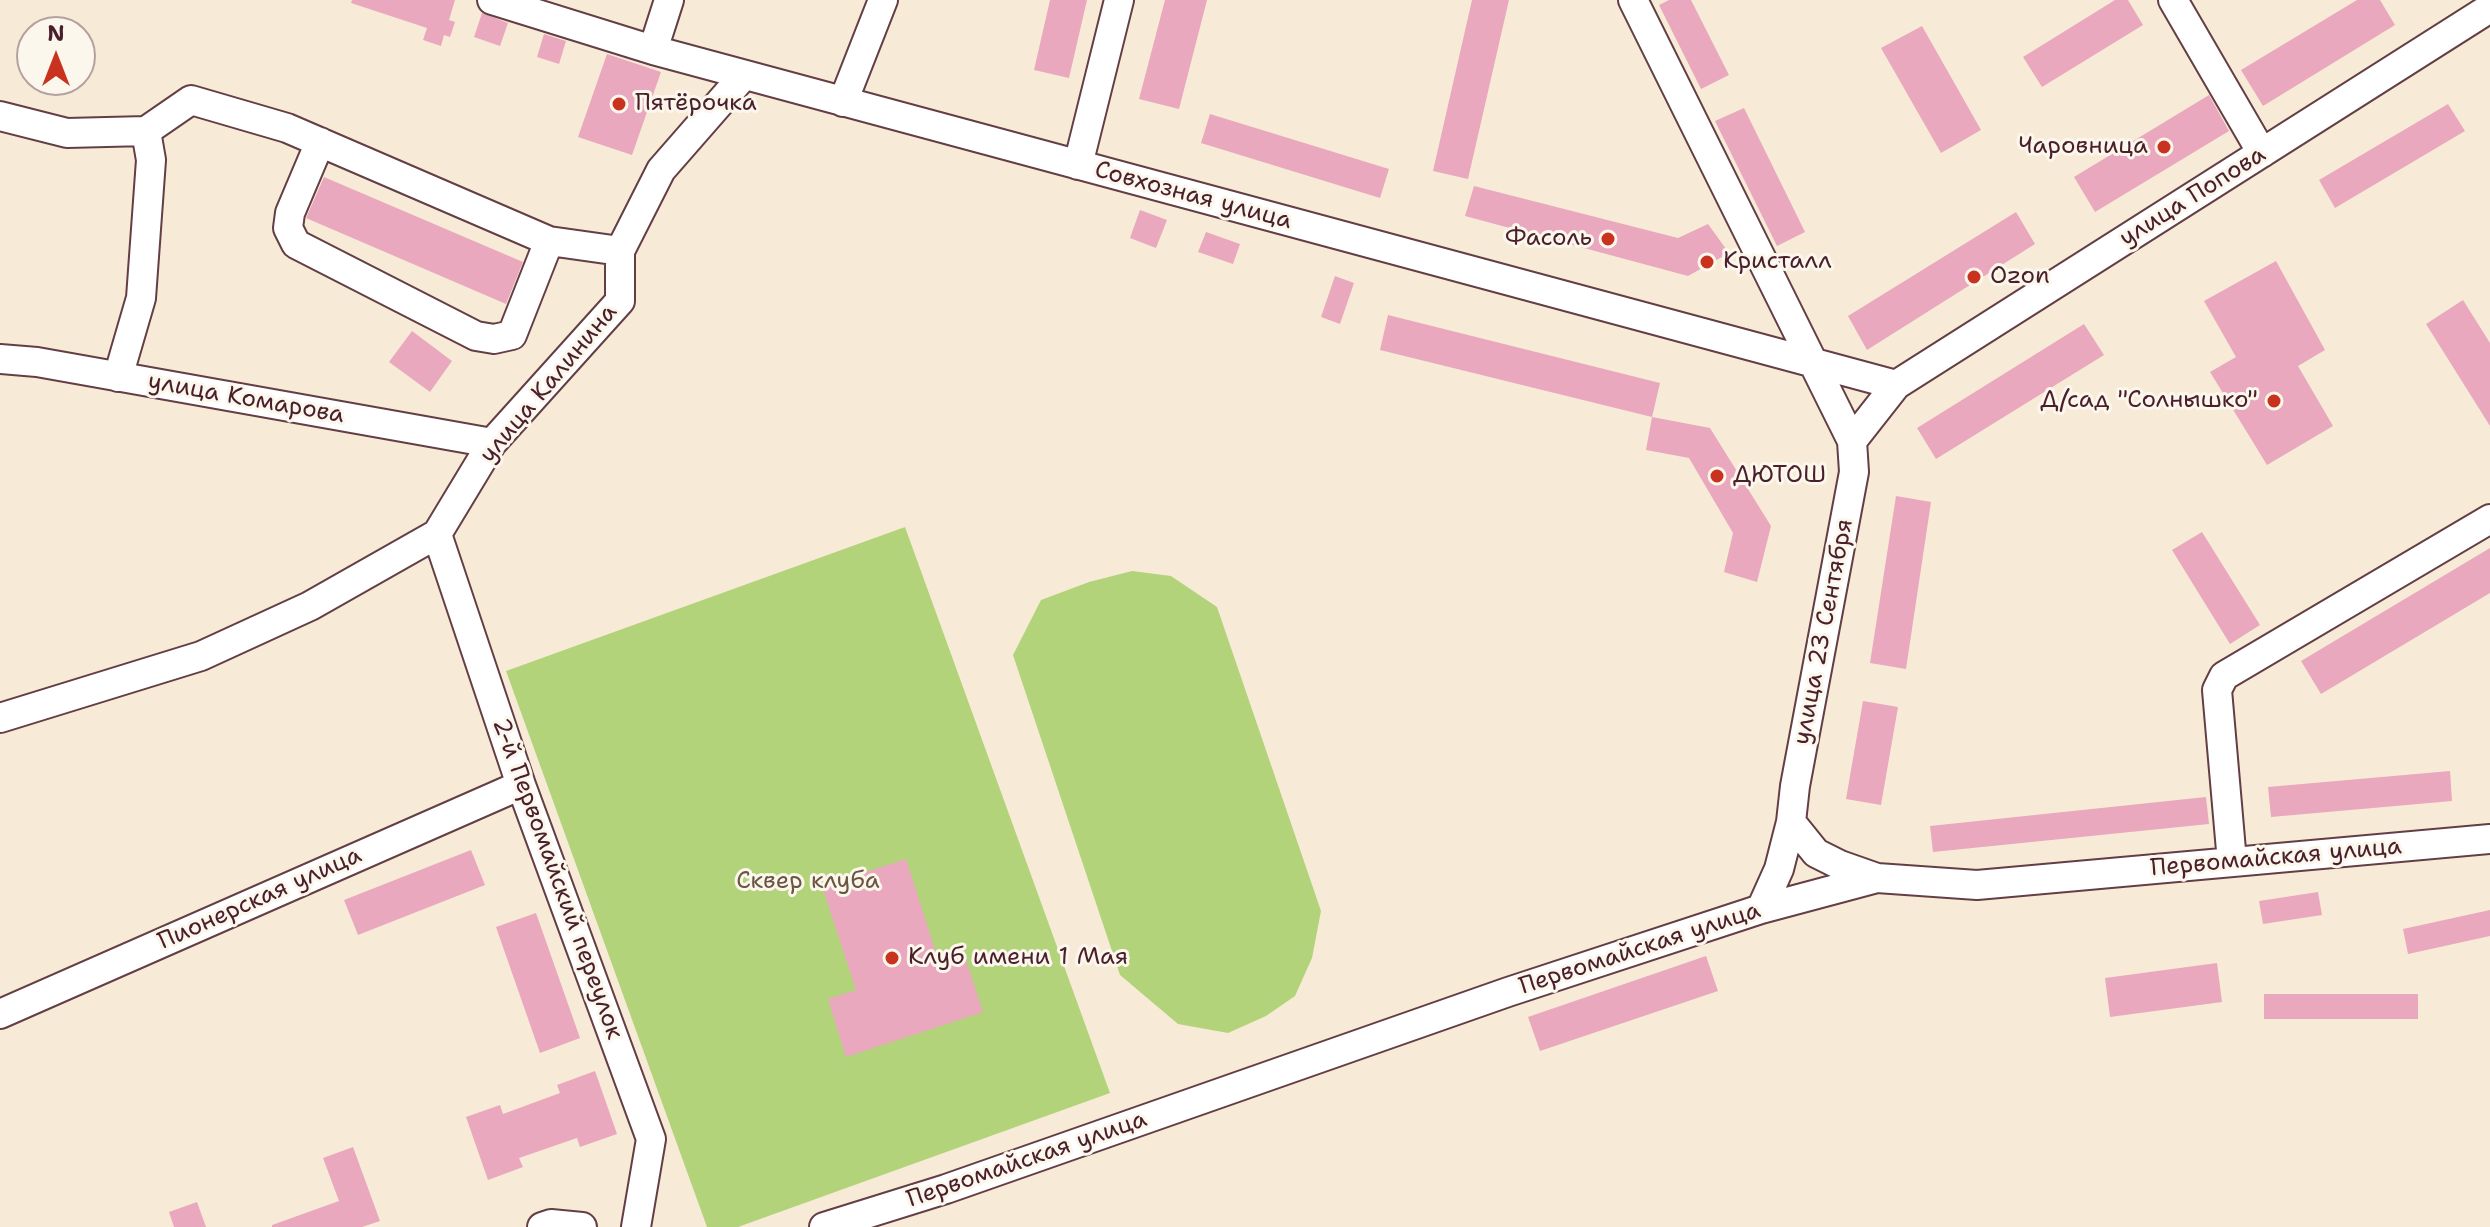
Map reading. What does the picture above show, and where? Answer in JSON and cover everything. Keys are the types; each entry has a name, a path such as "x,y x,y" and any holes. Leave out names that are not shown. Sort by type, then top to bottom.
{"street":[{"name":"Совхозная улица","path":"492,0 744,75 1896,385"},
{"path":"653,50 669,0"},
{"path":"843,102 883,0"},
{"path":"1078,165 1119,0"},
{"name":"улица 23 Сентября","path":"1633,0 1852,441 1854,472 1795,786 1791,822 1779,869 1761,909"},
{"path":"2173,0 2262,153"},
{"name":"улица Попова","path":"1896,385 2490,8"},
{"name":"улица Калинина","path":"0,718 201,656 310,606 437,534 492,443 620,301 620,251 661,170 744,75"},
{"path":"0,116 67,133 146,131 191,100 287,128 549,241 620,251"},
{"path":"118,377 141,298 151,160 146,131"},
{"path":"320,142 290,213 288,228 296,244 476,336 494,339 512,335 549,241"},
{"name":"улица Комарова","path":"0,359 37,362 492,443"},
{"path":"0,377 37,362"},
{"path":"1852,441 1896,385"},
{"path":"2232,862 2217,690 2224,676 2490,519"},
{"name":"2-й Первомайский переулок","path":"437,534 521,785 651,1139 636,1227"},
{"name":"Пионерская улица","path":"0,1014 521,785"},
{"path":"1791,822 1816,853 1877,878"},
{"name":"Первомайская улица","path":"824,1227 960,1184 1508,992 1761,909 1877,878 1977,885 2490,839"},
{"path":"542,1227 551,1224 582,1227"}],"green space":[{"name":"Сквер клуба","path":"905,527 1110,1093 738,1227 707,1227 506,671"},
{"path":"1132,571 1171,576 1217,607 1321,911 1312,958 1295,996 1266,1016 1228,1033 1178,1024 1120,975 1013,655 1041,600 1089,582"}],"building":[{"path":"352,0 455,0 449,20 455,22 450,37 444,35 441,46 423,40 427,28 351,3"},
{"path":"1050,0 1087,0 1069,78 1034,70"},
{"path":"1165,0 1207,0 1179,109 1139,99"},
{"path":"1472,0 1509,0 1468,179 1433,171"},
{"path":"1669,0 1691,0 1729,75 1701,89 1659,5"},
{"path":"2115,0 2128,0 2143,25 2042,87 2023,57"},
{"path":"2357,0 2380,0 2395,25 2263,106 2241,70"},
{"path":"482,13 508,23 500,46 474,37"},
{"path":"1922,26 1981,130 1941,153 1881,48"},
{"path":"544,34 566,41 559,64 537,57"},
{"name":"Пятёрочка","path":"607,54 661,72 632,155 578,137"},
{"path":"2209,95 2229,131 2095,212 2074,177"},
{"path":"2448,104 2465,131 2335,208 2319,180"},
{"path":"1744,108 1805,232 1777,246 1715,121"},
{"path":"1210,114 1389,169 1380,198 1201,143"},
{"path":"324,177 523,262 506,304 306,218"},
{"path":"1474,186 1678,238 1708,224 1729,253 1688,276 1465,216"},
{"path":"1140,210 1167,220 1156,248 1130,238"},
{"path":"2016,212 2035,244 1867,350 1848,316"},
{"path":"1206,232 1240,244 1233,264 1198,252"},
{"path":"2276,261 2325,350 2298,366 2333,426 2267,465 2210,372 2236,357 2204,301"},
{"path":"1335,276 1354,283 1340,324 1321,317"},
{"path":"2463,300 2490,343 2490,426 2426,324"},
{"path":"1388,315 1660,383 1652,417 1380,350"},
{"path":"2084,324 2104,355 1936,459 1917,428"},
{"path":"412,331 452,361 430,392 389,362"},
{"path":"1652,417 1710,428 1771,526 1757,582 1724,572 1733,533 1689,458 1646,450"},
{"path":"1896,496 1931,502 1906,669 1870,663"},
{"path":"2202,532 2260,625 2230,644 2172,550"},
{"path":"2490,548 2490,593 2321,694 2301,661"},
{"path":"1863,701 1898,707 1881,805 1846,799"},
{"path":"2450,771 2452,801 2271,817 2268,787"},
{"path":"2206,797 2209,824 1933,852 1930,826"},
{"path":"471,850 485,885 358,935 344,900"},
{"name":"Клуб имени 1 Мая","path":"906,859 939,962 964,954 983,1012 846,1057 828,999 856,990 822,886"},
{"path":"2318,892 2322,915 2263,924 2259,901"},
{"path":"2490,910 2490,936 2408,954 2403,929"},
{"path":"536,913 580,1038 540,1053 496,927"},
{"path":"1706,956 1718,991 1540,1051 1528,1017"},
{"path":"2217,963 2222,1002 2110,1017 2105,978"},
{"path":"2264,994 2418,994 2418,1019 2264,1019"},
{"path":"595,1071 617,1134 580,1147 577,1138 519,1158 523,1167 488,1180 466,1117 500,1105 503,1114 560,1093 557,1085"},
{"path":"353,1147 380,1221 362,1227 272,1227 339,1201 323,1158"},
{"path":"197,1202 206,1227 174,1227 169,1212"}],"place":[{"name":"Пятёрочка","path":"619,104"},
{"name":"Чаровница","path":"2164,147"},
{"name":"Фасоль","path":"1608,239"},
{"name":"Кристалл","path":"1707,262"},
{"name":"Ozon","path":"1974,277"},
{"name":"Д/сад \"Солнышко\"","path":"2274,401"},
{"name":"ДЮТОШ","path":"1717,476"},
{"name":"Клуб имени 1 Мая","path":"892,958"}]}
